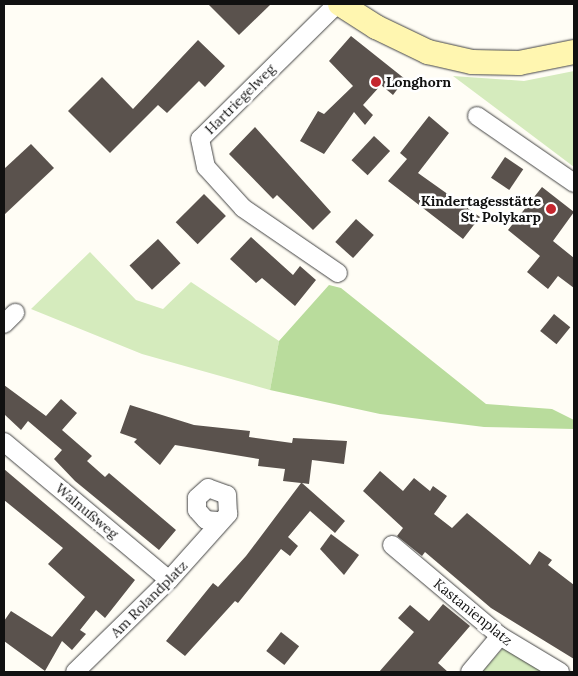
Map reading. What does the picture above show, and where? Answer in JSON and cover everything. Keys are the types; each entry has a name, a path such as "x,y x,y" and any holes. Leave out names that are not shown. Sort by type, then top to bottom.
{"street":[{"path":"339,4 376,27 428,52 472,62 519,63 574,52"},
{"name":"Hartriegelweg","path":"338,273 242,208 206,167 200,139 339,4"},
{"path":"477,116 574,183"},
{"name":"Walnußweg","path":"4,442 170,580"},
{"name":"Am Rolandplatz","path":"75,672 170,580 217,522"},
{"name":"Kastanienplatz","path":"392,545 500,636 560,672"},
{"path":"470,672 500,636"}],"green space":[{"path":"574,71 574,167 453,76 524,81"},
{"path":"90,252 136,300 163,309 191,282 279,341 270,390 142,354 31,309"},
{"path":"329,285 341,288 486,404 552,409 574,420 574,429 484,427 380,414 270,390 279,341"},
{"path":"503,648 544,672 482,672"}],"building":[{"path":"208,4 271,4 239,35"},
{"name":"Longhorn","path":"351,36 405,79 393,95 381,85 363,105 373,115 365,125 354,112 324,154 300,141 318,111 324,114 353,86 329,61"},
{"path":"198,40 225,66 205,87 199,81 167,113 158,105 110,153 68,111 102,77 133,109"},
{"path":"429,116 449,133 418,173 480,217 463,239 388,181 407,159 400,153"},
{"path":"255,127 331,212 313,230 277,195 273,199 229,154"},
{"path":"374,136 390,151 368,175 351,160"},
{"path":"31,144 54,168 4,215 4,169"},
{"path":"505,157 523,169 509,190 491,178"},
{"path":"542,187 574,212 553,241 574,258 574,288 558,276 548,289 527,272 540,256 508,230"},
{"path":"204,194 226,216 198,244 176,222"},
{"path":"356,219 374,235 353,258 335,242"},
{"path":"251,237 293,275 300,266 316,280 295,306 262,278 256,283 230,259"},
{"path":"158,239 181,263 152,290 129,266"},
{"path":"554,314 570,327 556,344 540,331"},
{"path":"4,385 46,416 61,399 77,413 62,430 92,456 87,461 105,477 109,473 176,530 159,550 75,481 54,459 62,450 28,421 21,430 4,414"},
{"path":"130,405 194,425 250,431 249,437 292,443 293,438 347,441 344,464 312,460 309,484 302,483 345,521 335,533 310,511 288,537 298,546 290,556 281,549 238,603 235,601 185,656 166,641 213,583 218,587 246,556 301,483 283,481 285,469 258,466 259,459 175,445 160,465 134,442 137,439 120,433"},
{"path":"4,469 135,580 105,618 96,610 80,630 86,634 72,650 62,641 45,671 4,641 4,621 11,611 52,637 85,597 48,564 63,548 4,500"},
{"path":"380,471 403,491 414,478 430,491 433,486 447,496 434,514 452,528 467,513 530,565 539,551 552,560 548,565 574,585 574,659 491,608 425,552 422,556 397,536 403,528 363,491"},
{"path":"331,534 359,555 344,575 320,549"},
{"path":"443,604 470,626 438,663 448,672 379,672 414,632 398,618 410,605 429,621"},
{"path":"281,632 299,646 284,665 266,651"}],"place":[{"name":"Longhorn","path":"376,82"},
{"name":"Kindertagesstätte St. Polykarp","path":"551,209"}]}
